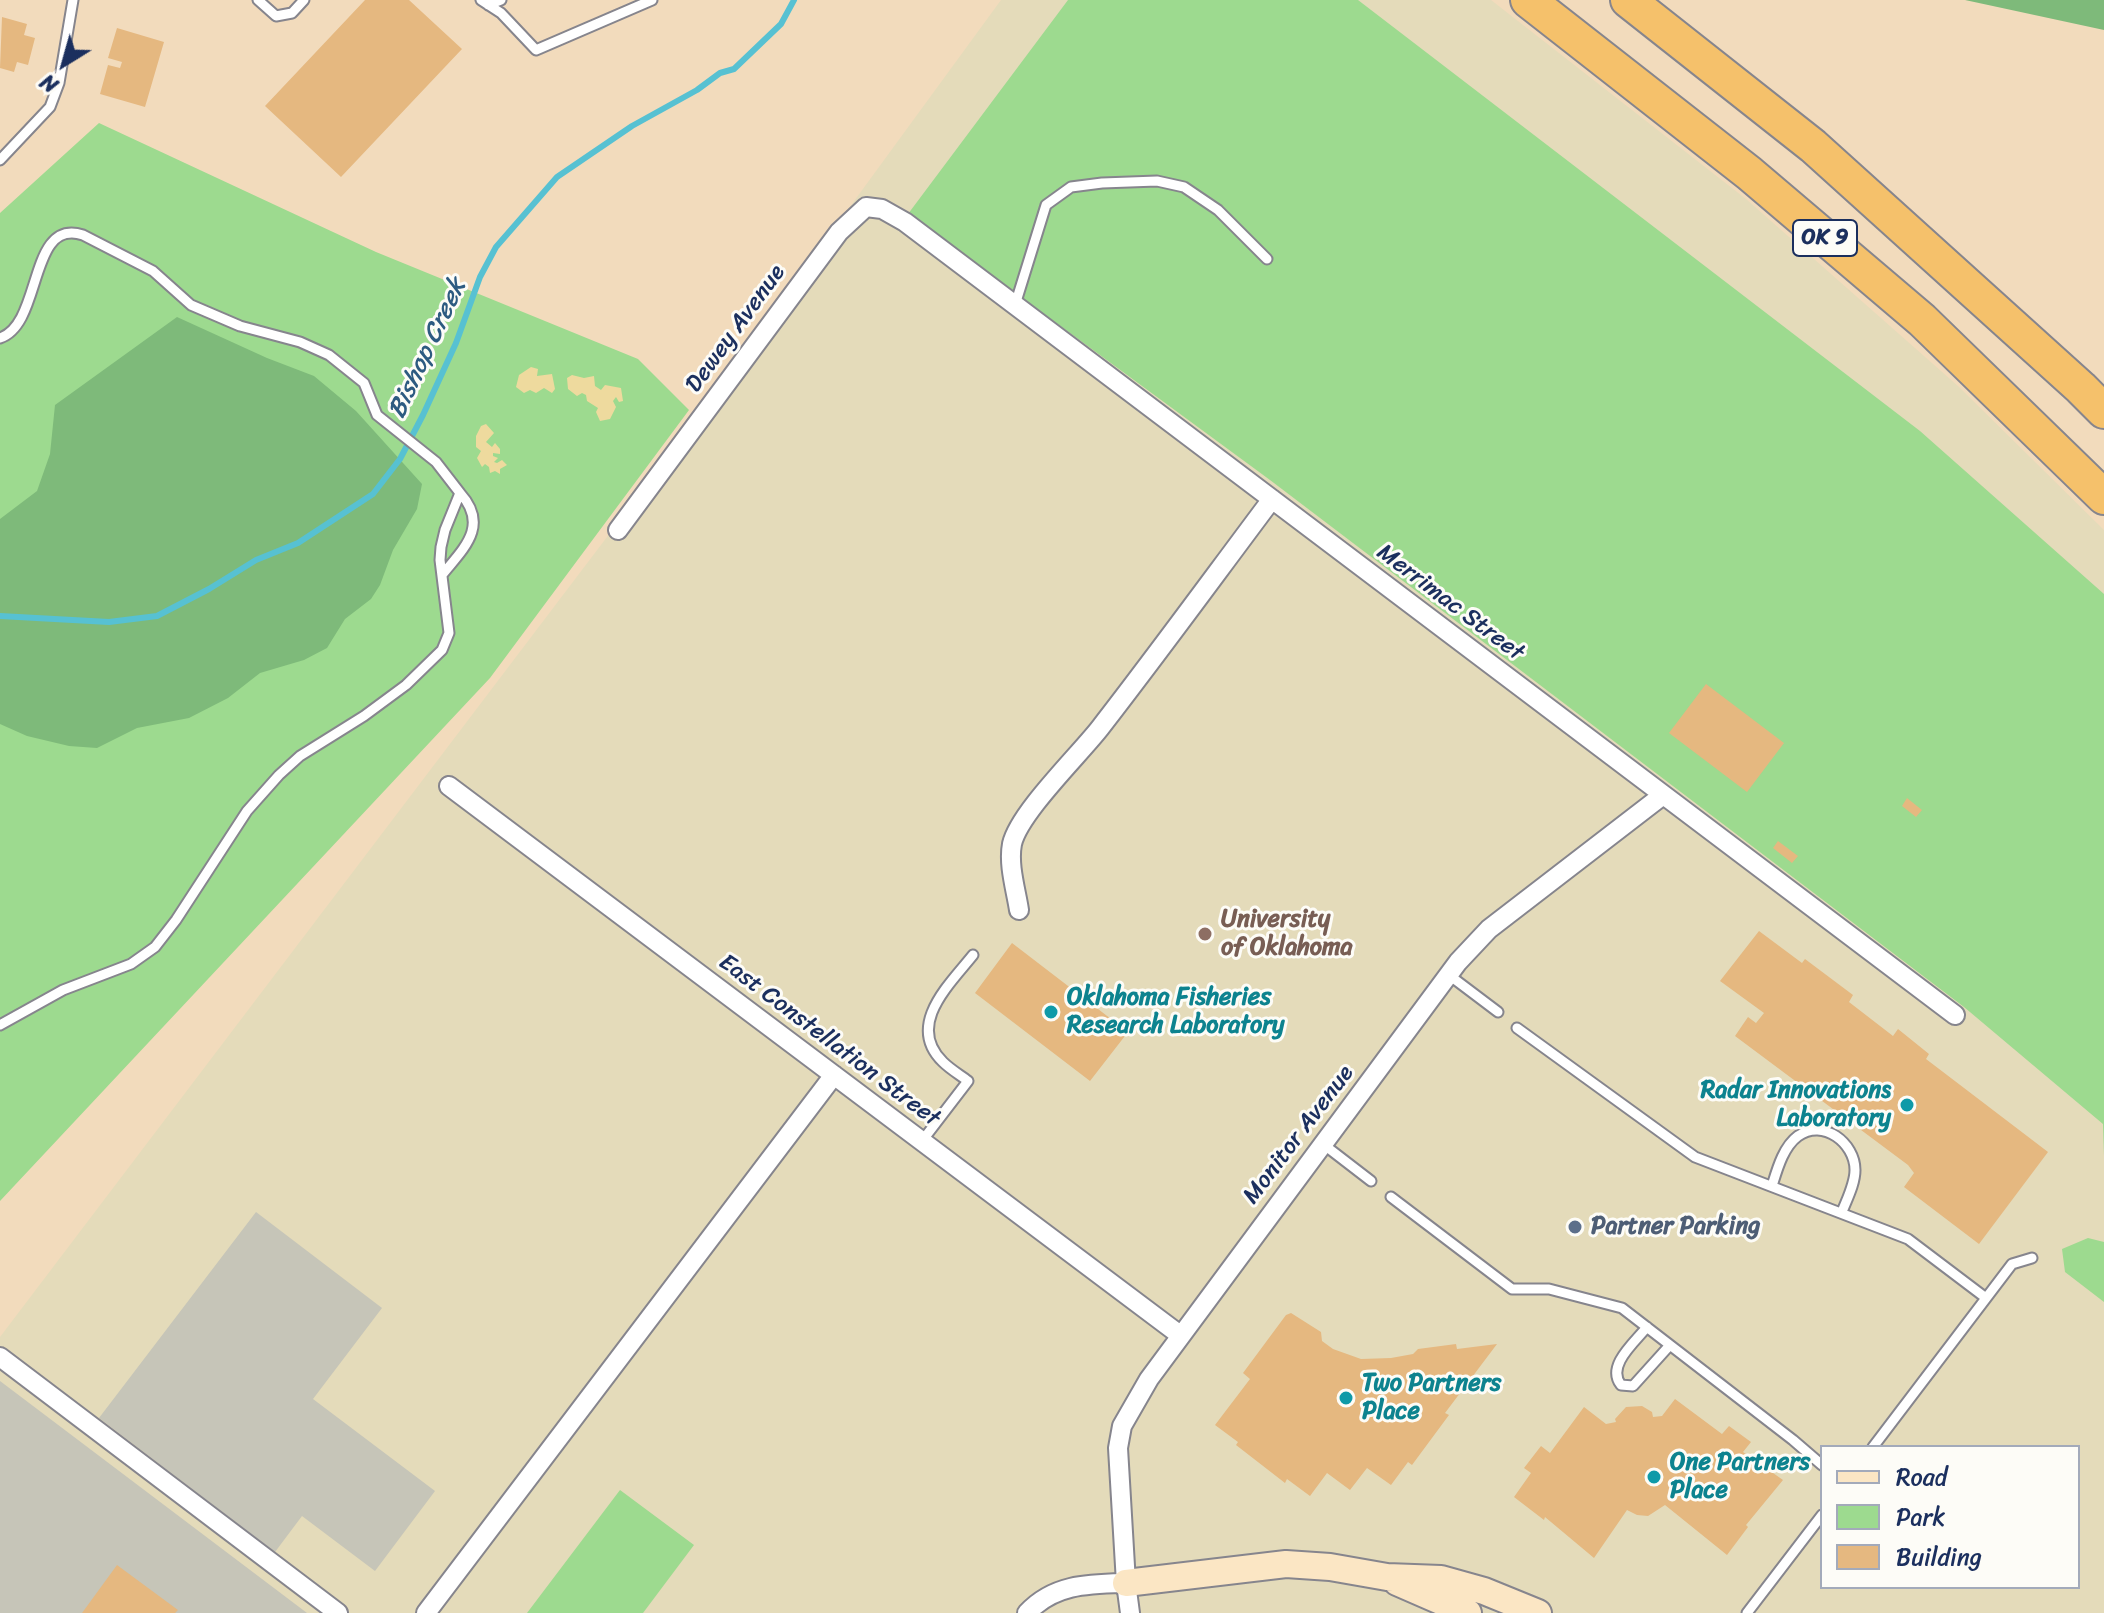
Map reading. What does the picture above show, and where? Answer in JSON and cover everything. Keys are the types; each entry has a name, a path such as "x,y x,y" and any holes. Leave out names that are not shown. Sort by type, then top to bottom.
{"highway":[{"name":"OK 9","path":"1528,0 1749,173 1922,320 2104,497"},
{"name":"OK 9","path":"1628,0 1813,146 2104,411"}],"street":[{"name":"Dewey Avenue","path":"618,530 814,263 858,213 874,206 905,222 915,231"},
{"name":"Merrimac Street","path":"915,231 1955,1015"},
{"path":"1019,910 1012,854 1013,841 1024,821 1099,730 1272,499"},
{"name":"East Constellation Street","path":"449,786 1180,1335"},
{"name":"Monitor Avenue","path":"1130,1613 1118,1485 1118,1448 1122,1426 1149,1379 1449,975 1489,929 1663,795"},
{"path":"426,1613 834,1075"},
{"path":"0,1357 338,1613"},
{"path":"1027,1613 1042,1599 1071,1586 1126,1583 1286,1564 1330,1567 1387,1577 1441,1579 1484,1591 1538,1613"},
{"path":"1387,1577 1468,1613"}],"lane":[{"path":"0,160 50,107 59,83 73,0"},
{"path":"258,0 276,16 292,13 304,0"},
{"path":"485,2 501,0"},
{"path":"485,2 501,13 536,50 652,0"},
{"path":"1015,305 1046,205 1071,187 1157,181 1184,187 1218,210 1267,259"},
{"path":"0,338 10,334 22,318 50,244 57,237 73,232 153,271 191,305 240,326 300,342 329,355 364,383 377,415 436,462 468,501 474,528 461,553 442,575"},
{"path":"0,1025 63,990 131,964 155,947 247,811 279,775 300,756 406,685 442,650 449,633 440,560 445,530 460,493"},
{"path":"922,1141 968,1081 941,1060 935,1051 927,1038 927,1018 973,955"},
{"path":"1449,975 1498,1012"},
{"path":"1517,1028 1687,1152 1908,1239 1986,1298"},
{"path":"1772,1186 1785,1151 1798,1136 1820,1130 1831,1133 1851,1149 1854,1162 1855,1174 1842,1212"},
{"path":"1323,1144 1371,1181"},
{"path":"1391,1197 1512,1289 1549,1289 1622,1308 1820,1463"},
{"path":"1875,1445 2012,1264 2032,1258"},
{"path":"1647,1327 1616,1367 1616,1378 1621,1385 1633,1386 1670,1345"},
{"path":"1747,1613 1820,1518"}],"shaded area":[{"name":"University of Oklahoma","path":"1001,0 1491,0 1746,199 1958,386 2104,530 2104,1613 0,1613 0,1337 651,479"},
{"path":"256,1212 382,1308 313,1399 435,1491 375,1571 302,1516 275,1552 99,1418"},
{"path":"0,1381 307,1613 0,1613"}],"green space":[{"path":"1068,0 1358,0 1920,431 2104,594 2104,1156 2103,1124 1964,1007 1270,480 908,214"},
{"path":"1965,0 2104,0 2104,30"},
{"path":"99,123 376,252 638,359 689,410 490,678 0,1201 0,213"},
{"path":"177,317 314,376 356,411 422,484 417,509 393,550 380,585 371,599 345,619 327,648 304,660 260,673 228,698 189,718 137,728 97,748 69,746 27,736 0,724 0,519 37,491 50,454 55,405"},
{"path":"2088,1238 2104,1242 2104,1302 2065,1272 2062,1249"},
{"path":"620,1490 694,1545 643,1613 527,1613"}],"sand":[{"path":"531,367 538,369 537,376 552,374 555,389 552,393 544,388 536,393 530,390 524,393 516,387 519,375"},
{"path":"572,375 584,378 594,376 595,386 601,390 605,385 621,388 623,401 619,402 616,397 613,401 616,407 610,419 600,421 596,412 598,408 587,401 586,395 582,393 577,396 568,389 567,378"},
{"path":"486,424 494,433 486,442 492,447 495,443 500,449 500,454 493,453 498,458 494,462 502,460 507,465 500,469 500,474 495,471 490,473 489,467 485,464 482,467 477,458 481,451 476,447 476,436 481,426"}],"building":[{"path":"365,0 409,0 462,49 341,177 265,106"},
{"path":"2,17 27,24 24,35 35,38 28,65 17,62 14,72 0,68"},
{"path":"117,28 164,42 145,107 100,94 108,65 120,68 122,62 108,58"},
{"path":"1706,684 1784,743 1747,792 1669,733"},
{"path":"1907,798 1922,810 1916,817 1902,806"},
{"path":"1778,841 1798,856 1792,863 1773,848"},
{"name":"Radar Innovations Laboratory","path":"1759,931 1802,963 1805,959 1853,995 1849,1002 1893,1036 1898,1029 1929,1054 1926,1059 2048,1152 1979,1244 1904,1187 1914,1173 1908,1165 1735,1036 1748,1017 1756,1023 1764,1013 1720,981"},
{"name":"Oklahoma Fisheries Research Laboratory","path":"1012,943 1128,1032 1090,1081 975,993"},
{"name":"Two Partners Place","path":"1291,1313 1321,1332 1322,1341 1333,1349 1361,1359 1391,1358 1413,1354 1418,1349 1456,1344 1457,1349 1497,1344 1445,1413 1449,1415 1412,1465 1408,1462 1391,1485 1367,1468 1350,1490 1327,1473 1310,1496 1287,1479 1285,1483 1215,1425 1250,1379 1243,1373 1286,1315"},
{"name":"One Partners Place","path":"1675,1399 1722,1434 1729,1426 1751,1442 1743,1452 1783,1480 1746,1525 1748,1527 1727,1555 1665,1505 1648,1516 1627,1510 1594,1558 1545,1517 1544,1520 1514,1497 1531,1473 1524,1468 1541,1446 1550,1453 1584,1407 1606,1424 1616,1422 1615,1419 1626,1407 1642,1406 1652,1412 1653,1417 1662,1416"},
{"path":"117,1565 178,1610 175,1613 82,1613"}],"waterway":[{"name":"Bishop Creek","path":"0,616 109,622 157,616 256,560 298,543 373,494 400,459 423,415 456,343 480,277 496,247 557,177 632,126 697,90 720,73 734,69 781,24 794,0"}],"place":[{"name":"University of Oklahoma","path":"1205,934"},
{"name":"Oklahoma Fisheries Research Laboratory","path":"1051,1012"},
{"name":"Radar Innovations Laboratory","path":"1907,1105"},
{"name":"Partner Parking","path":"1575,1227"},
{"name":"Two Partners Place","path":"1346,1398"},
{"name":"One Partners Place","path":"1654,1477"}]}
